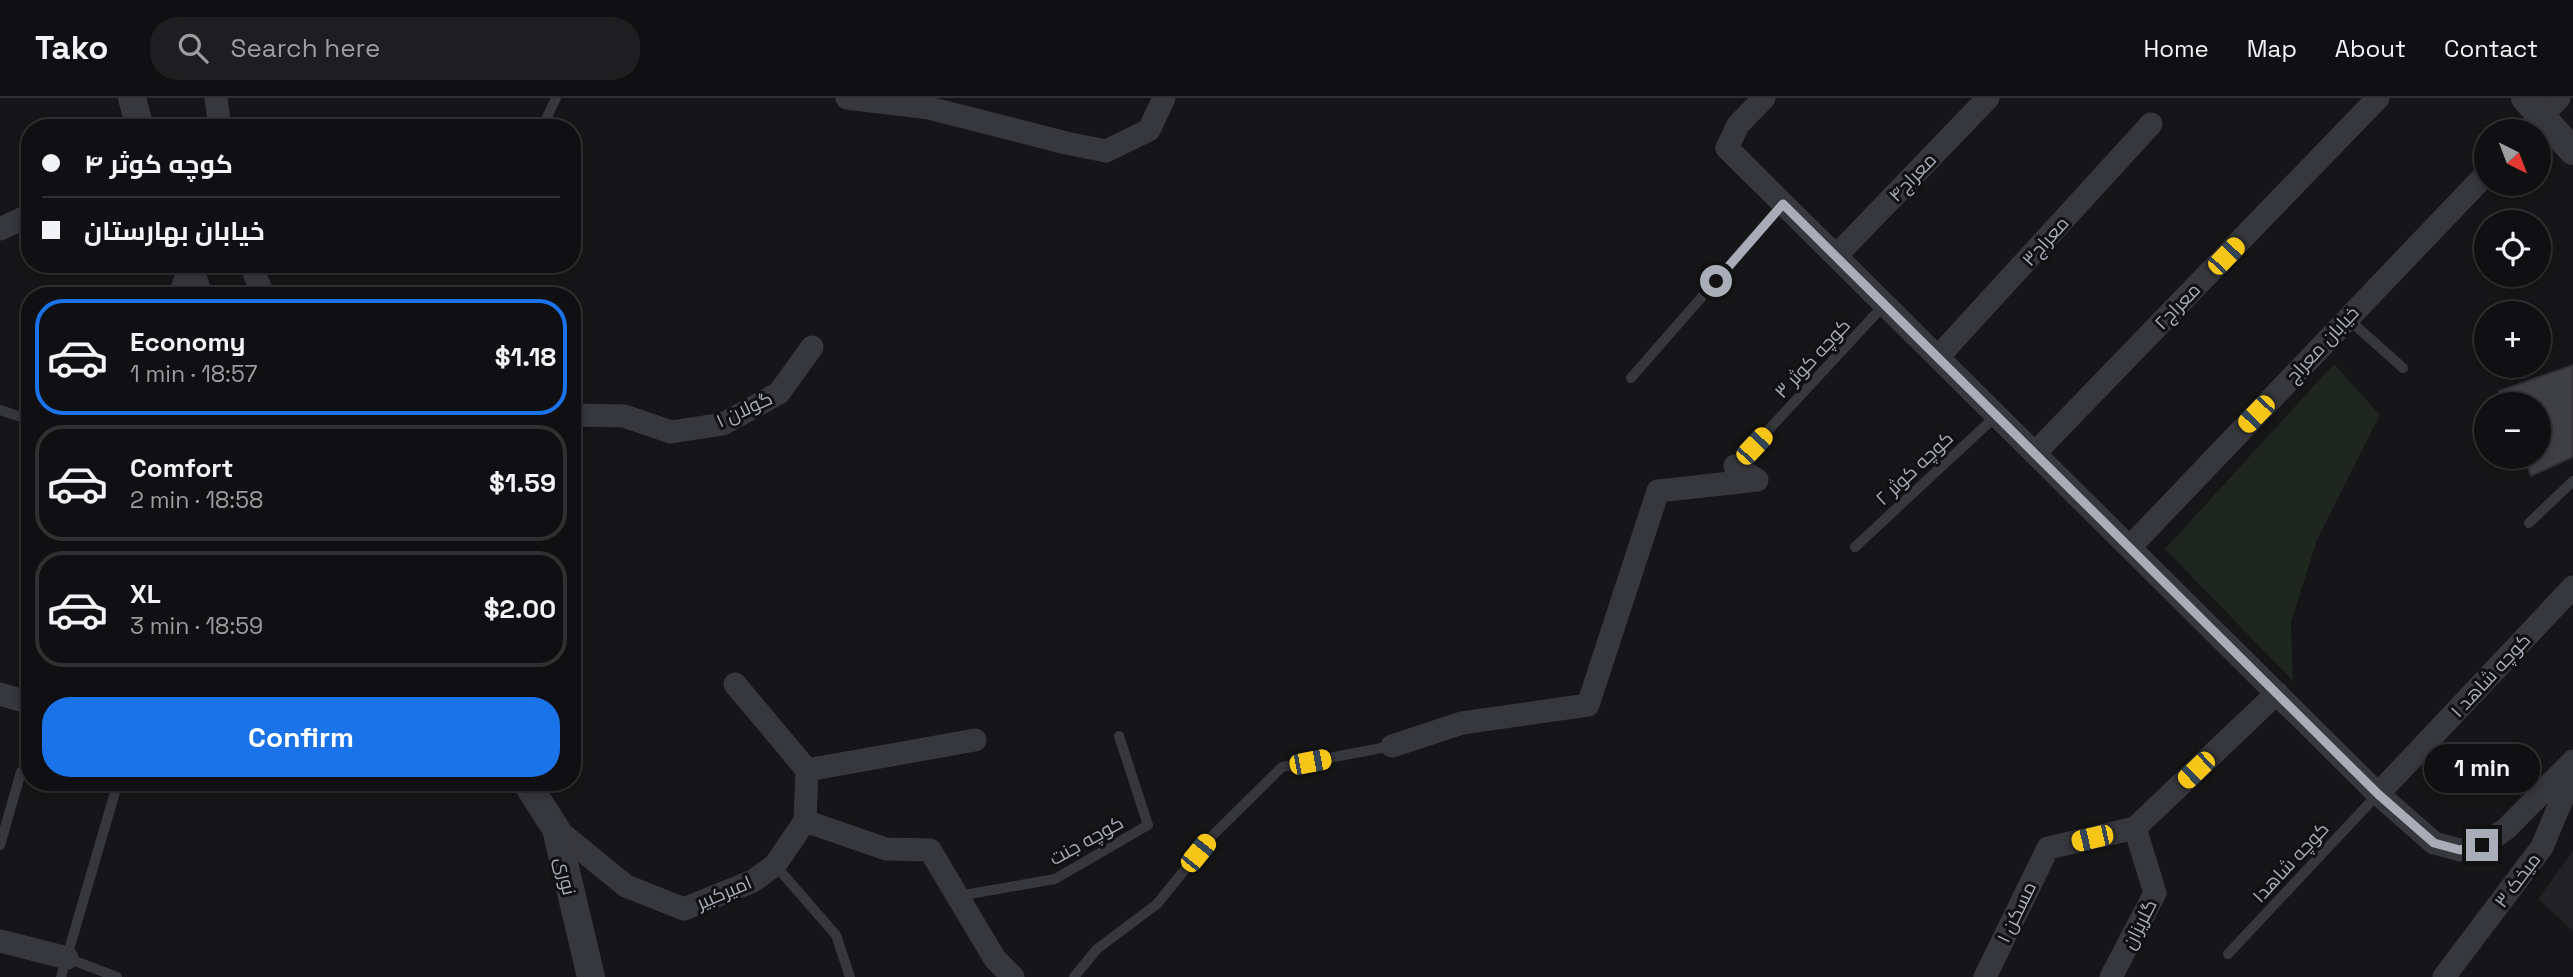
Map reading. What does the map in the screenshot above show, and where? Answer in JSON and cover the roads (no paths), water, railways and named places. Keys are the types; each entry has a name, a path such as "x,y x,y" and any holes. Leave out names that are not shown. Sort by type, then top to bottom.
{"street":[{"path":"132,98 138,119"},
{"path":"216,98 219,119"},
{"path":"847,98 932,103 1066,143 1106,151 1149,130 1164,98"},
{"path":"1764,98 1738,125 1727,148 2378,794 2434,843 2460,850 2482,845 2506,829 2573,761"},
{"name":"معراج۴","path":"1836,256 1988,98"},
{"name":"معراج۲","path":"2035,453 2378,98"},
{"path":"2538,111 2573,151"},
{"name":"معراج۳","path":"1938,357 2151,124"},
{"name":"خیابان معراج","path":"2130,547 2474,186"},
{"path":"2,234 21,221"},
{"name":"گولان ۱","path":"581,415 624,416 671,432 723,424 779,393 812,347"},
{"path":"1392,746 1462,723 1588,705 1658,491 1757,480 1735,466"},
{"name":"کوچه شاهد ۱","path":"2378,794 2573,587"},
{"path":"735,684 807,770 805,821 886,849 930,850 995,959 1013,977"},
{"path":"2135,828 2277,693"},
{"path":"0,694 21,700"},
{"path":"807,770 975,740"},
{"name":"میخک ۳","path":"2444,977 2542,847 2573,774"},
{"name":"نوری","path":"532,791 556,829 591,977"},
{"name":"امیرکبیر","path":"556,829 626,886 684,909 753,881 775,865 805,821"},
{"name":"مسکن ۱","path":"1989,968 2048,848 2135,828"},
{"name":"گلریزان","path":"2111,977 2155,893 2135,828"},
{"path":"0,941 64,967"},
{"path":"1966,977 1989,968"}],"lane":[{"path":"546,119 556,98"},
{"path":"1631,378 1783,204"},
{"name":"کوچه کوثر ۳","path":"1735,466 1885,304"},
{"path":"2347,318 2403,368"},
{"path":"0,410 21,417"},
{"name":"کوچه کوثر ۲","path":"1855,547 1997,415"},
{"path":"2529,523 2573,481"},
{"name":"کوچه جنت","path":"958,896 1055,879 1149,825 1119,736"},
{"path":"1074,977 1097,948 1157,904 1212,836 1282,767 1392,746"},
{"path":"0,845 21,772"},
{"path":"115,791 64,967 117,977"},
{"name":"کوچه شاهد۱","path":"2228,954 2378,794"},
{"path":"775,865 836,935 850,977"}]}
